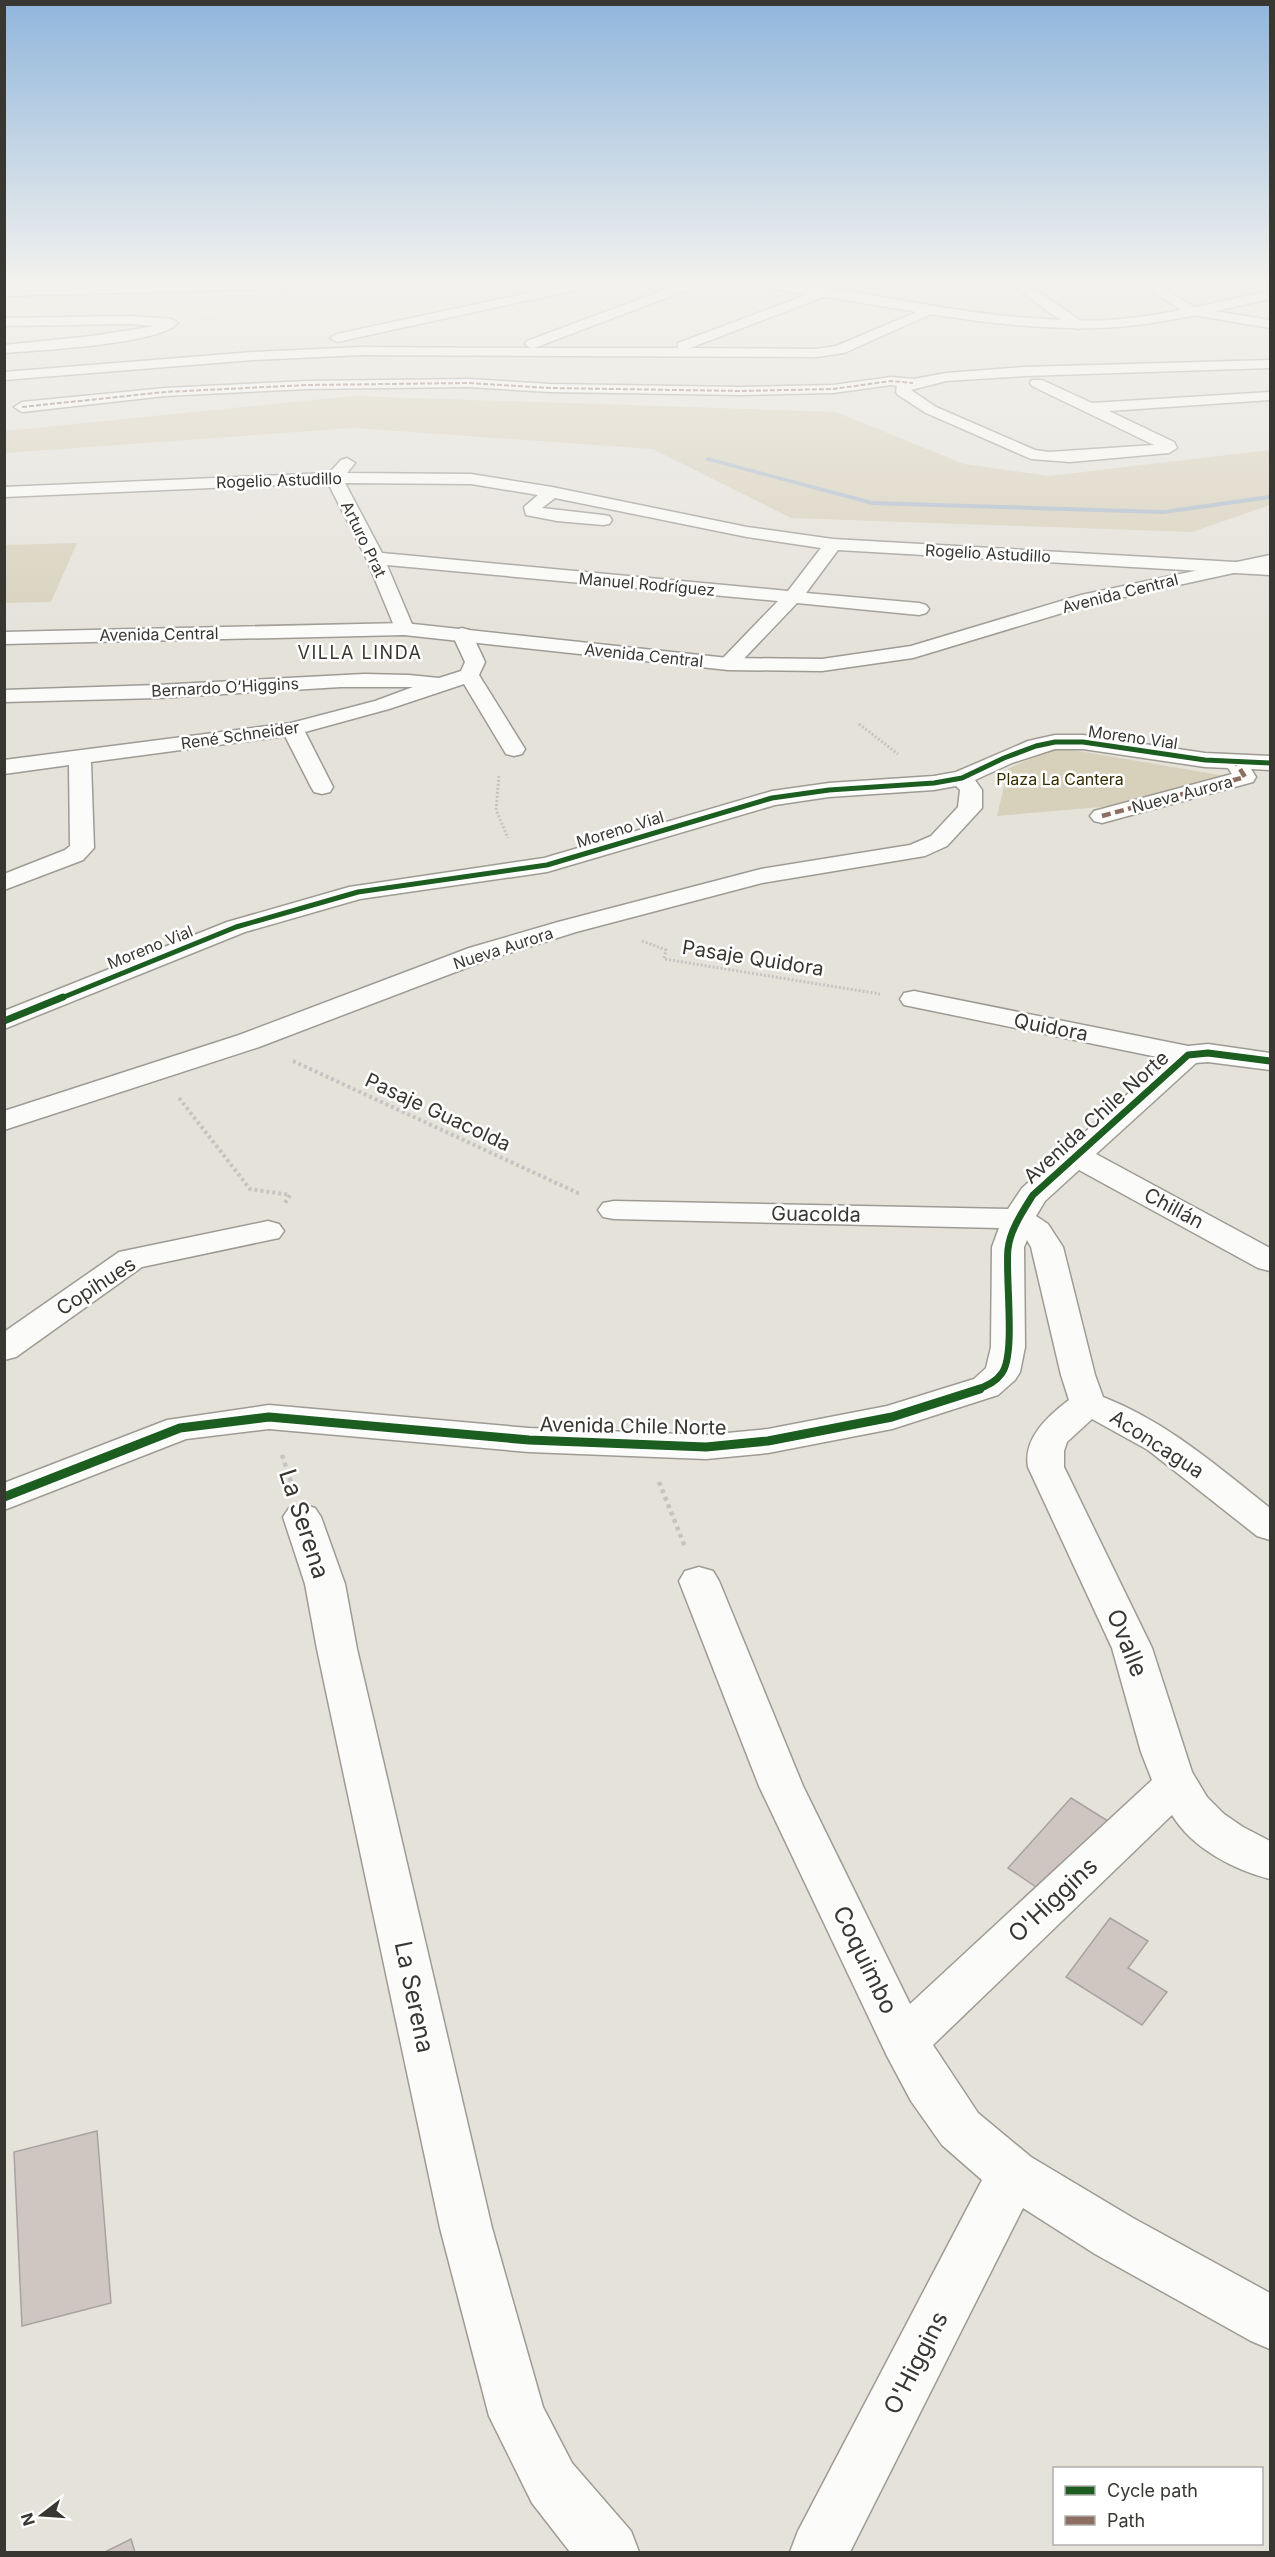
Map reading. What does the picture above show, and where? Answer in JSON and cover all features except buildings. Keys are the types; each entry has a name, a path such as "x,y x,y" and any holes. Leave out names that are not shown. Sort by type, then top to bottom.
{"street":[{"path":"22,407 57,403"},
{"path":"921,403 1031,454 1070,457 1169,448 1168,445 1080,403"},
{"path":"1090,408 1158,403"},
{"path":"1247,403 1262,410"},
{"name":"Arturo Prat","path":"354,456 334,478 375,558 404,629"},
{"name":"Rogelio Astudillo","path":"4,492 334,478 471,479 552,492 747,532"},
{"name":"Rogelio Astudillo","path":"552,492 533,507 532,512 747,532 833,544 1230,567"},
{"path":"728,664 792,598 833,544"},
{"name":"Manuel Rodríguez","path":"375,558 919,609"},
{"name":"Avenida Central","path":"4,638 404,629 728,664 822,665 914,652 1088,599 1270,560"},
{"path":"1230,567 1270,570"},
{"path":"462,634 475,662 469,675 514,749"},
{"name":"René Schneider","path":"4,767 292,729 382,705 446,685 469,675"},
{"name":"Bernardo O’Higgins","path":"4,696 117,694 357,679 404,680 446,685"},
{"name":"Moreno Vial","path":"1055,742 1074,723"},
{"path":"292,729 322,787"},
{"name":"Moreno Vial","path":"4,1021 247,924 358,891 547,865 772,798 829,790 934,783 962,778 1004,758 1036,746 1055,742 1083,742 1205,760 1254,762"},
{"path":"4,883 74,855 82,848 81,758"},
{"name":"Nueva Aurora","path":"1102,816 1245,777 1254,762"},
{"name":"Nueva Aurora","path":"4,1121 249,1041 478,954 567,927 761,876 916,851 939,841 970,808 971,790 962,778"},
{"name":"Quidora","path":"914,999 1188,1055"},
{"name":"Avenida Chile Norte","path":"4,1497 180,1428 269,1418 529,1440 706,1447 768,1441 892,1417 986,1387 1003,1372 1008,1347 1008,1247 1018,1219 1033,1195 1188,1055 1208,1053 1267,1062"},
{"name":"Chillán","path":"1077,1156 1270,1261"},
{"name":"Guacolda","path":"614,1210 1018,1219"},
{"name":"Aconcagua","path":"1018,1219 1037,1231 1047,1247 1078,1375 1088,1404 1116,1413 1163,1443 1270,1527"},
{"name":"Copihues","path":"4,1348 131,1258 268,1231"},
{"name":"Ovalle","path":"1088,1404 1066,1420 1049,1440 1045,1461 1054,1488 1132,1647 1176,1784 1192,1810 1211,1828 1237,1846 1270,1861"},
{"name":"La Serena","path":"302,1517 325,1584 337,1649 466,2228 517,2416 552,2483 610,2553"},
{"name":"Coquimbo","path":"699,1581 781,1786 904,2041 929,2085 960,2129 1013,2174 1114,2236 1270,2322"},
{"name":"O'Higgins","path":"904,2041 1176,1784"},
{"name":"O'Higgins","path":"819,2553 1013,2174"}],"path":[{"path":"499,775 496,810 509,842 528,867"},
{"path":"158,1071 250,1189 290,1195 268,1231"},
{"path":"645,1445 699,1581"}],"green space":[{"path":"281,403 575,403 836,412 964,464 1049,476 1270,450 1270,505 1192,532 791,518 653,449 353,428 5,453 5,431"},
{"path":"77,543 51,602 5,603 5,545"},
{"name":"Plaza La Cantera","path":"1055,747 1226,776 1112,806 997,816 1008,769"}],"waterway":[{"path":"707,459 872,503 1164,512 1270,497"}],"marked path":[{"path":"22,407 57,403"},
{"path":"1102,816 1245,777 1235,761"}],"cycle path":[{"path":"4,1021 236,927 358,892 547,865 772,798 829,790 934,783 962,778 1004,758 1036,746 1055,742 1083,742 1205,760 1270,763"},
{"path":"4,1497 180,1428 269,1417 529,1440 706,1447 768,1441 892,1417 986,1387 1003,1372 1008,1347 1008,1247 1018,1219 1033,1195 1188,1055 1208,1053 1270,1061"}],"district":[{"name":"VILLA LINDA","path":"360,653"}]}
